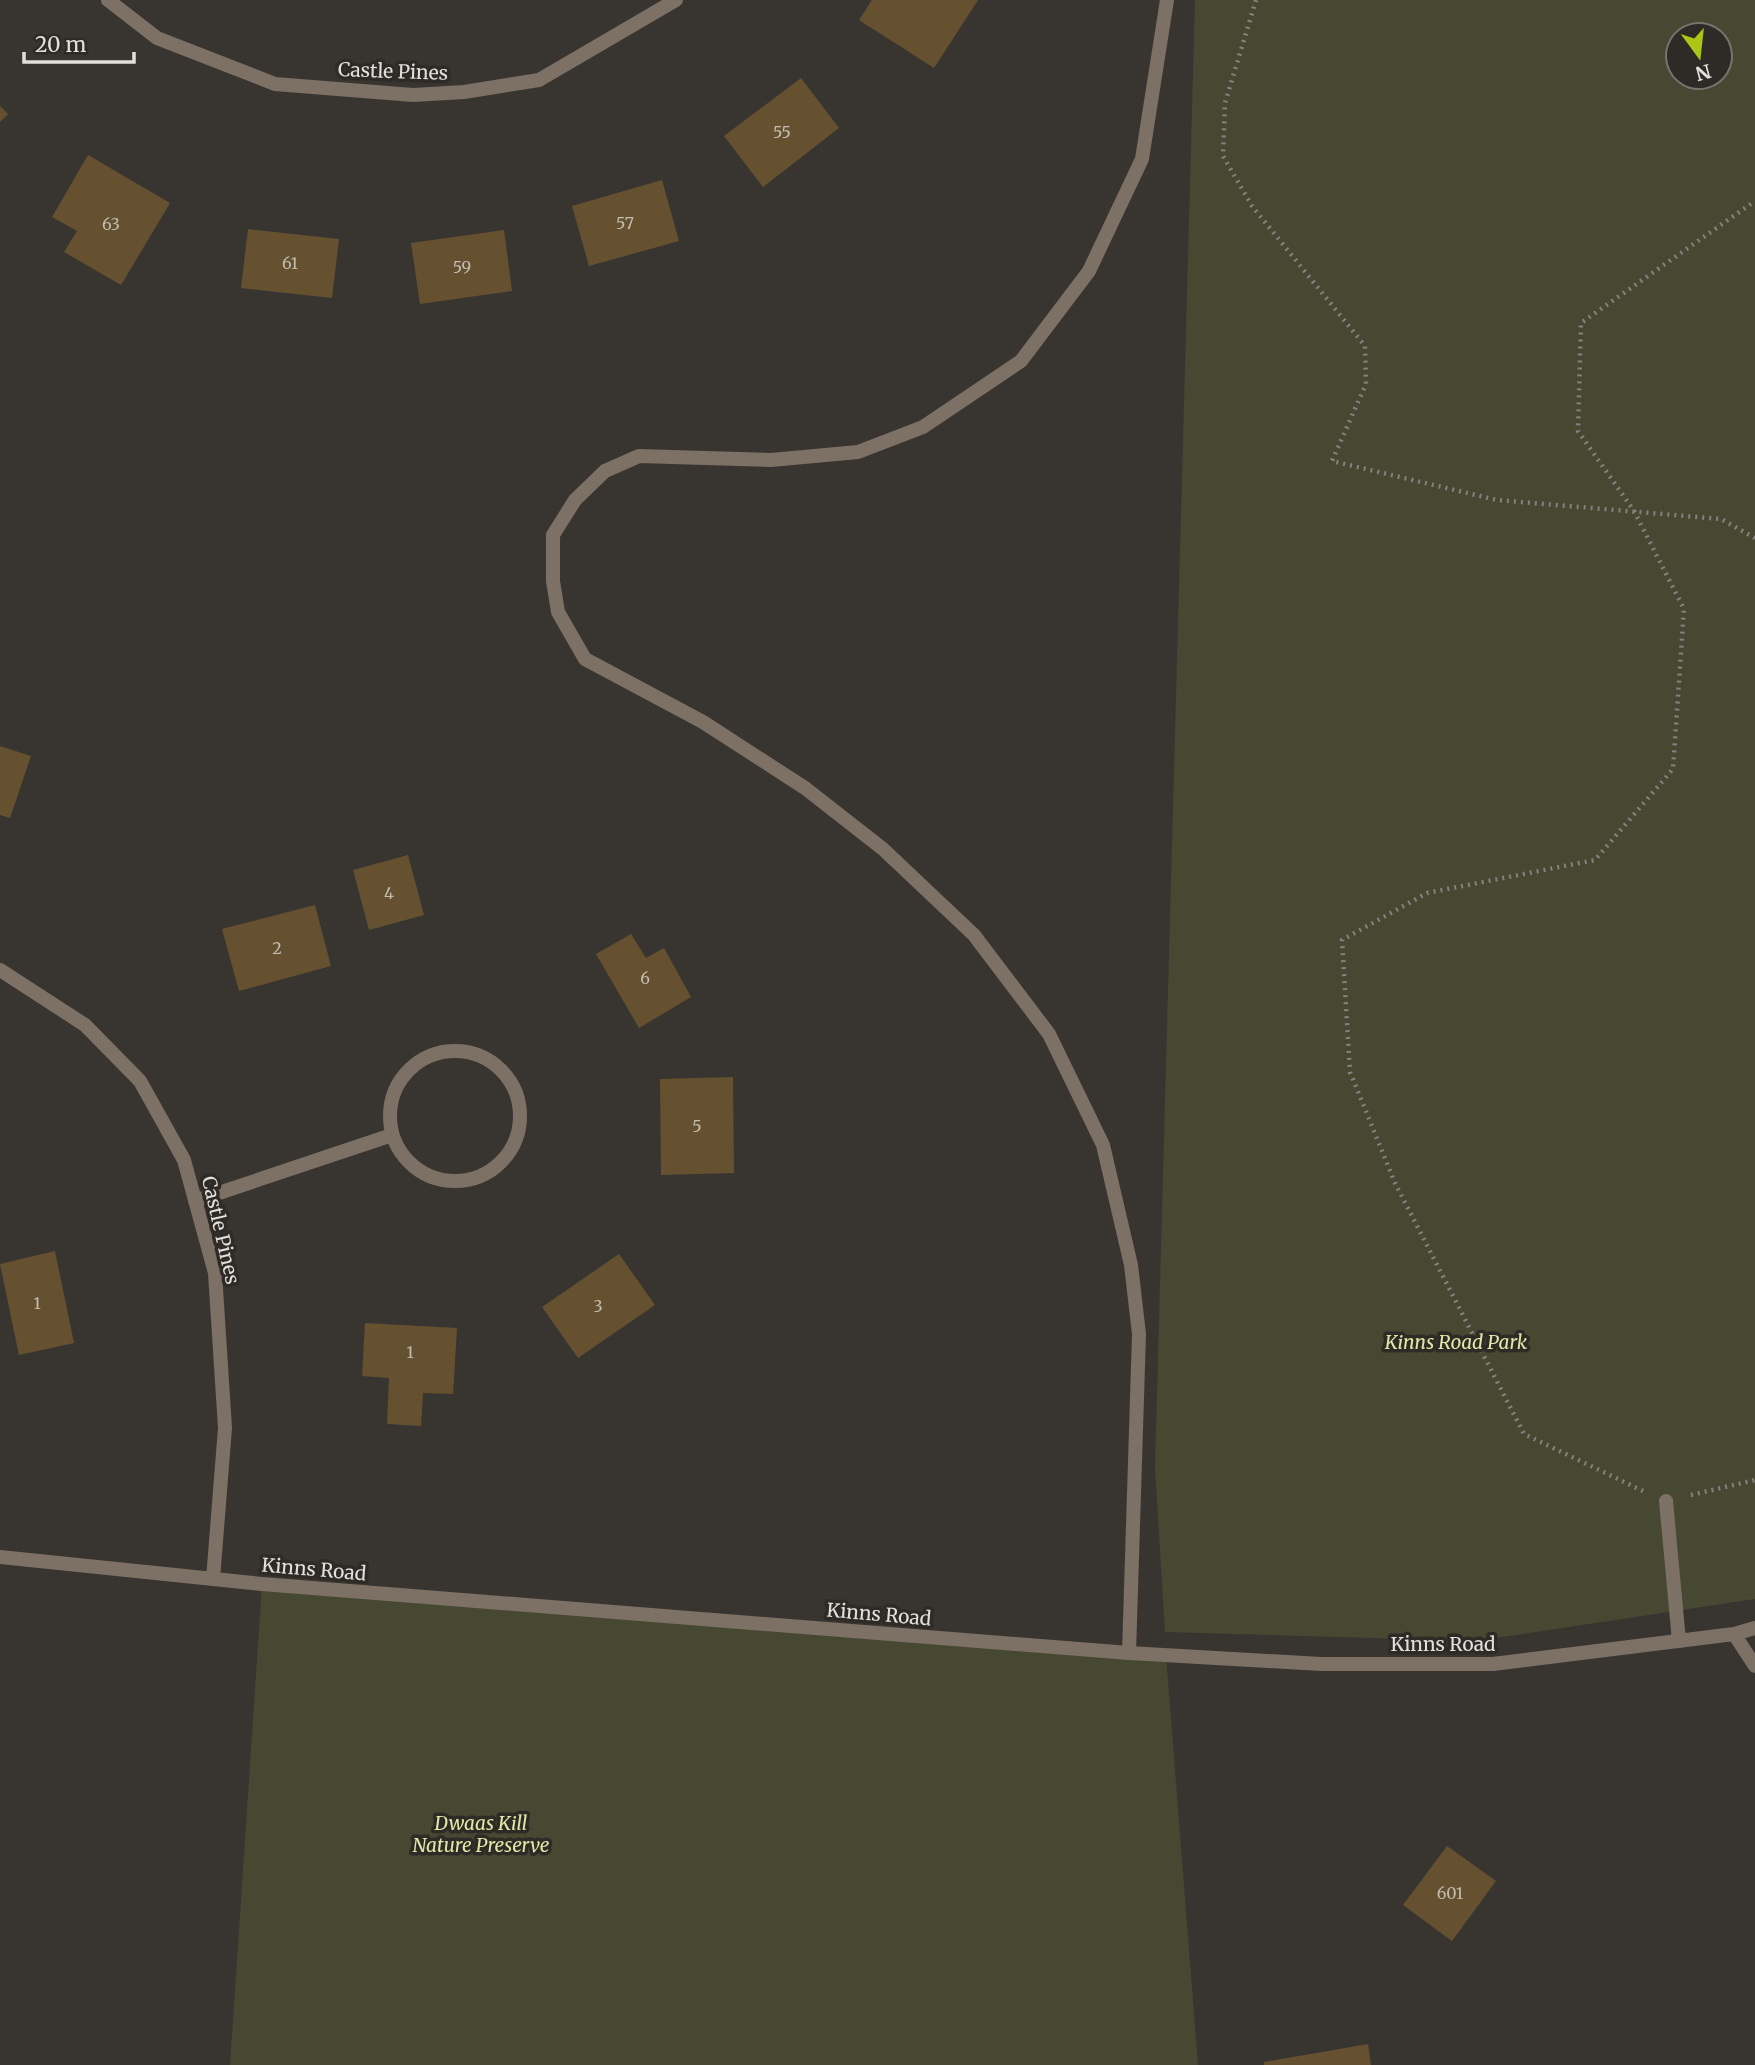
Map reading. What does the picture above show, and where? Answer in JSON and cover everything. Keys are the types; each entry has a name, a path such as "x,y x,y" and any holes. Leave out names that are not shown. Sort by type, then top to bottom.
{"street":[{"name":"Castle Pines","path":"108,0 157,38 275,84 413,95 464,92 539,80 677,0"},
{"path":"1129,1653 1139,1334 1131,1265 1102,1145 1049,1034 974,934 883,849 805,788 703,722 586,659 558,612 553,581 553,535 575,500 605,471 639,456 771,460 858,452 923,427 1021,361 1089,271 1142,159 1167,0"},
{"name":"Castle Pines","path":"0,970 85,1025 140,1081 184,1160 215,1273 225,1428 213,1579"},
{"path":"451,1051 475,1054 496,1065 512,1083 519,1103 520,1125 513,1145 500,1163 481,1175 460,1180 438,1179 418,1169 402,1154 392,1135 390,1112 395,1088 409,1069 429,1056 451,1051"},
{"path":"195,1201 392,1135"},
{"path":"1666,1501 1679,1641"},
{"name":"Kinns Road","path":"0,1557 213,1579 1129,1653 1321,1664 1493,1664 1734,1634 1755,1628"},
{"path":"1734,1634 1755,1666"}],"path":[{"path":"1256,0 1225,103 1223,156 1252,206 1364,346 1366,384 1332,461 1497,500 1721,519 1755,538"},
{"path":"1755,201 1581,323 1578,431 1634,512 1684,609 1673,769 1595,860 1427,893 1342,940 1350,1072 1395,1182 1524,1434 1666,1501 1755,1480"}],"green space":[{"name":"Kinns Road Park","path":"1195,0 1755,0 1755,1599 1476,1641 1165,1632 1155,1468"},
{"name":"Dwaas Kill Nature Preserve","path":"262,1584 1166,1655 1198,2065 230,2065"}],"building":[{"path":"872,0 978,0 934,68 859,20"},
{"path":"801,78 839,128 763,187 724,136"},
{"path":"0,106 8,114 0,122"},
{"path":"88,155 170,203 121,285 64,252 77,231 52,217"},
{"path":"662,180 679,241 589,266 572,206"},
{"path":"248,229 339,239 332,298 241,288"},
{"path":"504,230 512,291 420,304 411,243"},
{"path":"0,746 31,756 10,818 0,815"},
{"path":"408,855 424,915 369,930 353,870"},
{"path":"315,905 331,966 239,991 222,929"},
{"path":"631,934 646,958 664,948 691,997 639,1028 596,954"},
{"path":"733,1077 734,1173 661,1175 660,1079"},
{"path":"55,1251 74,1343 19,1355 0,1264"},
{"path":"619,1254 655,1305 578,1358 542,1307"},
{"path":"365,1323 457,1328 453,1394 423,1393 421,1426 387,1424 389,1378 362,1376"},
{"path":"1447,1846 1496,1881 1452,1941 1403,1905"},
{"path":"1368,2044 1371,2065 1264,2065 1264,2062"}]}
